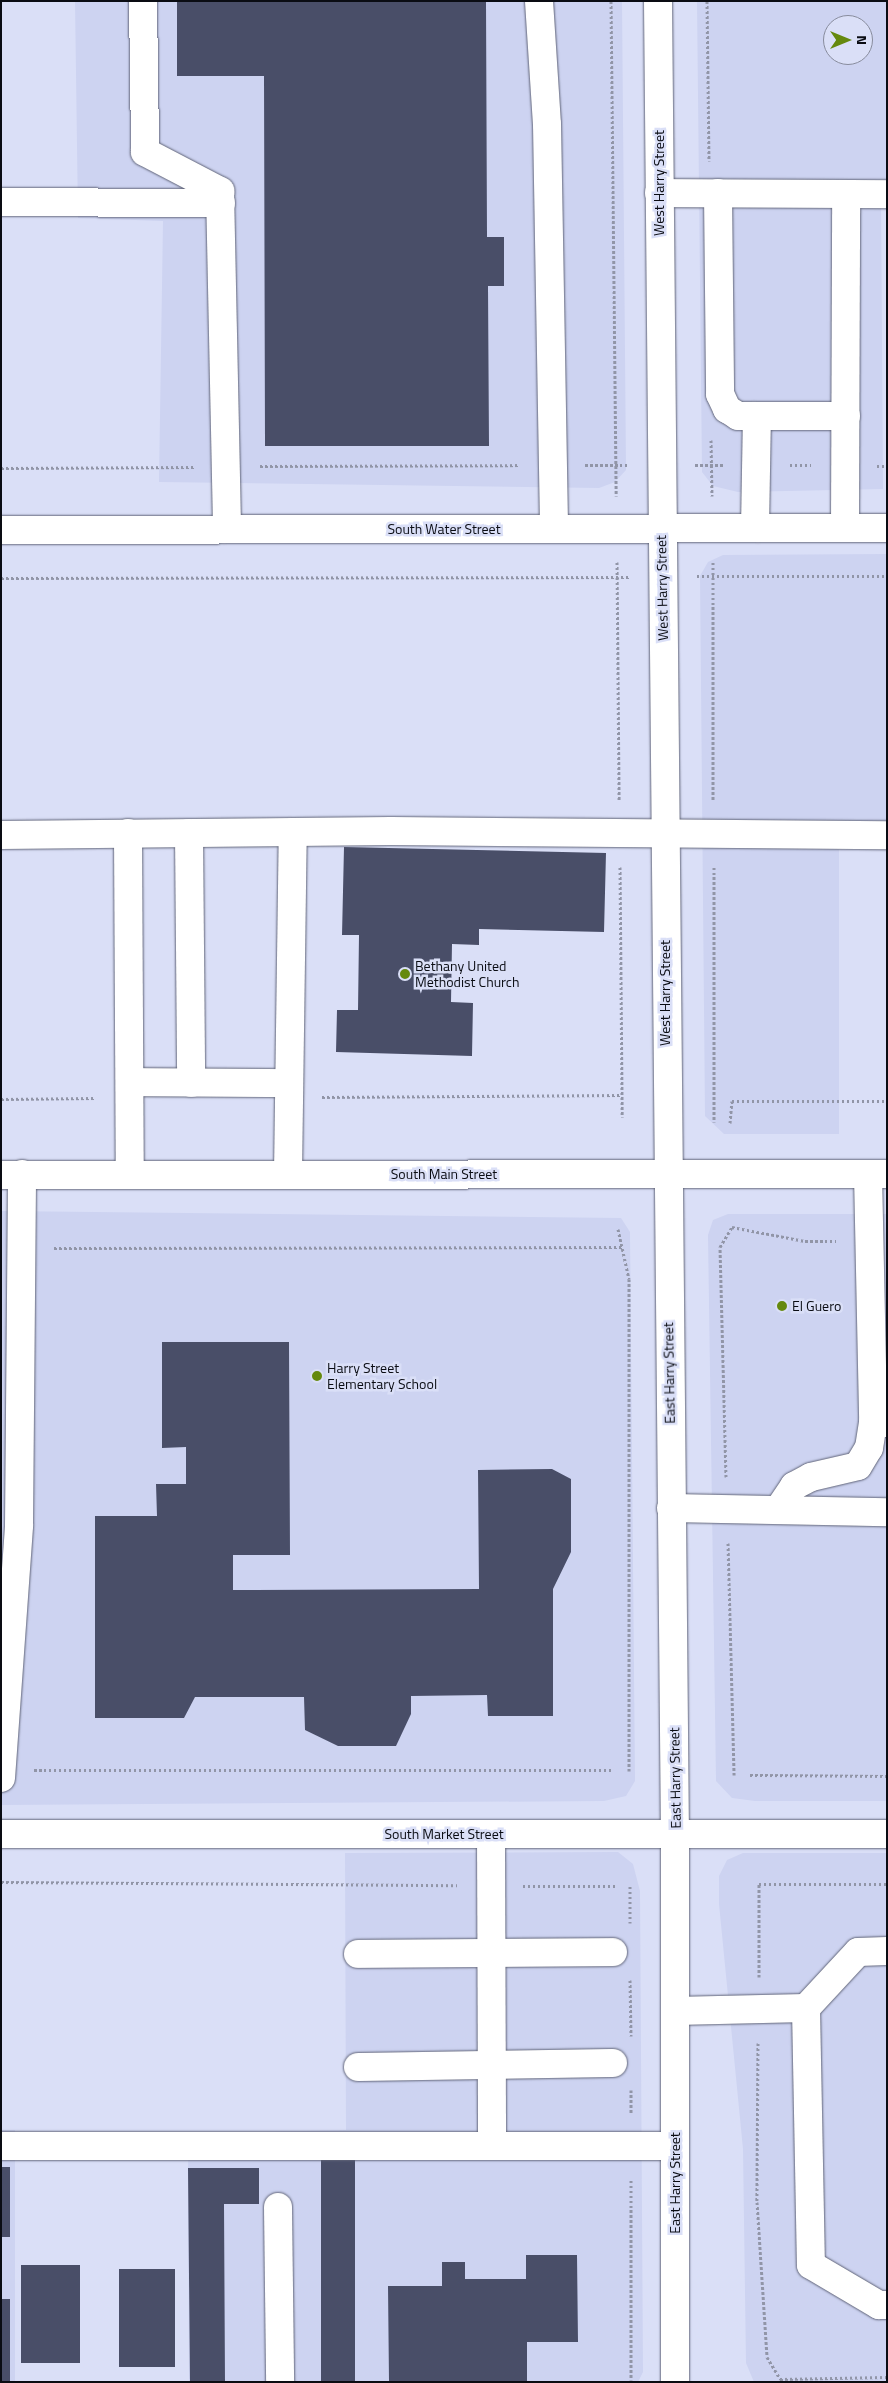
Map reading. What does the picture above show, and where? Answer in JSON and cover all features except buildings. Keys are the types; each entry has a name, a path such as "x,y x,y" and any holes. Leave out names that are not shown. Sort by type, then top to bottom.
{"street":[{"path":"142,1 145,152 220,191 227,529"},
{"path":"539,1 547,124 554,528"},
{"name":"West Harry Street","path":"658,1 666,1174"},
{"path":"659,193 887,194"},
{"path":"718,193 720,394 727,409 738,416 846,416"},
{"path":"845,528 846,194"},
{"path":"1,202 220,203"},
{"path":"755,528 757,416"},
{"name":"South Water Street","path":"1,530 887,528"},
{"path":"288,1174 292,832"},
{"path":"1,835 292,832 887,835"},
{"path":"128,833 130,1174"},
{"path":"189,833 191,1083"},
{"path":"130,1082 289,1083"},
{"path":"1,1778 21,1248 12,1174"},
{"name":"South Main Street","path":"12,1174 877,1174"},
{"name":"East Harry Street","path":"666,1174 675,1834 675,2382"},
{"path":"778,1510 794,1486 811,1477 858,1466 869,1448 880,1423 869,1241 877,1174"},
{"path":"671,1508 887,1512"},
{"name":"South Market Street","path":"1,1834 887,1834"},
{"path":"491,1834 492,2146"},
{"path":"887,1951 858,1952 806,2008 811,2265 879,2305 887,2305"},
{"path":"358,1954 613,1952"},
{"path":"675,2011 806,2008"},
{"path":"358,2067 613,2063"},
{"path":"1,2146 675,2146"},
{"path":"278,2207 280,2382"}],"path":[{"path":"1,468 552,465 887,466"},
{"path":"1,578 887,576"},
{"path":"730,1123 732,1101 887,1101"},
{"path":"734,1775 720,1247 732,1227 805,1241 869,1241"},
{"path":"618,1229 629,1278 629,1771"},
{"path":"21,1248 622,1247"},
{"path":"2,1770 611,1770"},
{"path":"750,1775 887,1776"},
{"path":"1,1882 618,1886"},
{"path":"759,1884 887,1884"}],"shaded area":[{"path":"75,1 622,1 626,470 615,482 599,488 159,482 163,221 78,218"},
{"path":"697,1 887,1 887,193 881,193 883,489 738,492 713,486 702,472"},
{"path":"887,554 887,829 839,829 839,1134 724,1134 705,1116 700,576 708,562 723,555"},
{"name":"Harry Street Elementary School","path":"2,1211 621,1218 630,1232 635,1781 626,1796 604,1801 1,1805"},
{"path":"728,1214 887,1214 887,1801 755,1801 732,1798 716,1781 708,1235 713,1220"},
{"path":"618,1852 633,1864 640,1891 643,2372 638,2382 189,2382 188,2134 346,2130 345,1853"},
{"path":"743,1853 887,1853 887,2382 754,2382 746,2363 743,2149 719,1904 719,1876 727,1860"},
{"path":"1,2130 15,2130 15,2382 1,2382"}],"place":[{"name":"Bethany United Methodist Church","path":"405,974"},
{"name":"El Guero","path":"782,1306"},
{"name":"Harry Street Elementary School","path":"317,1376"}]}
